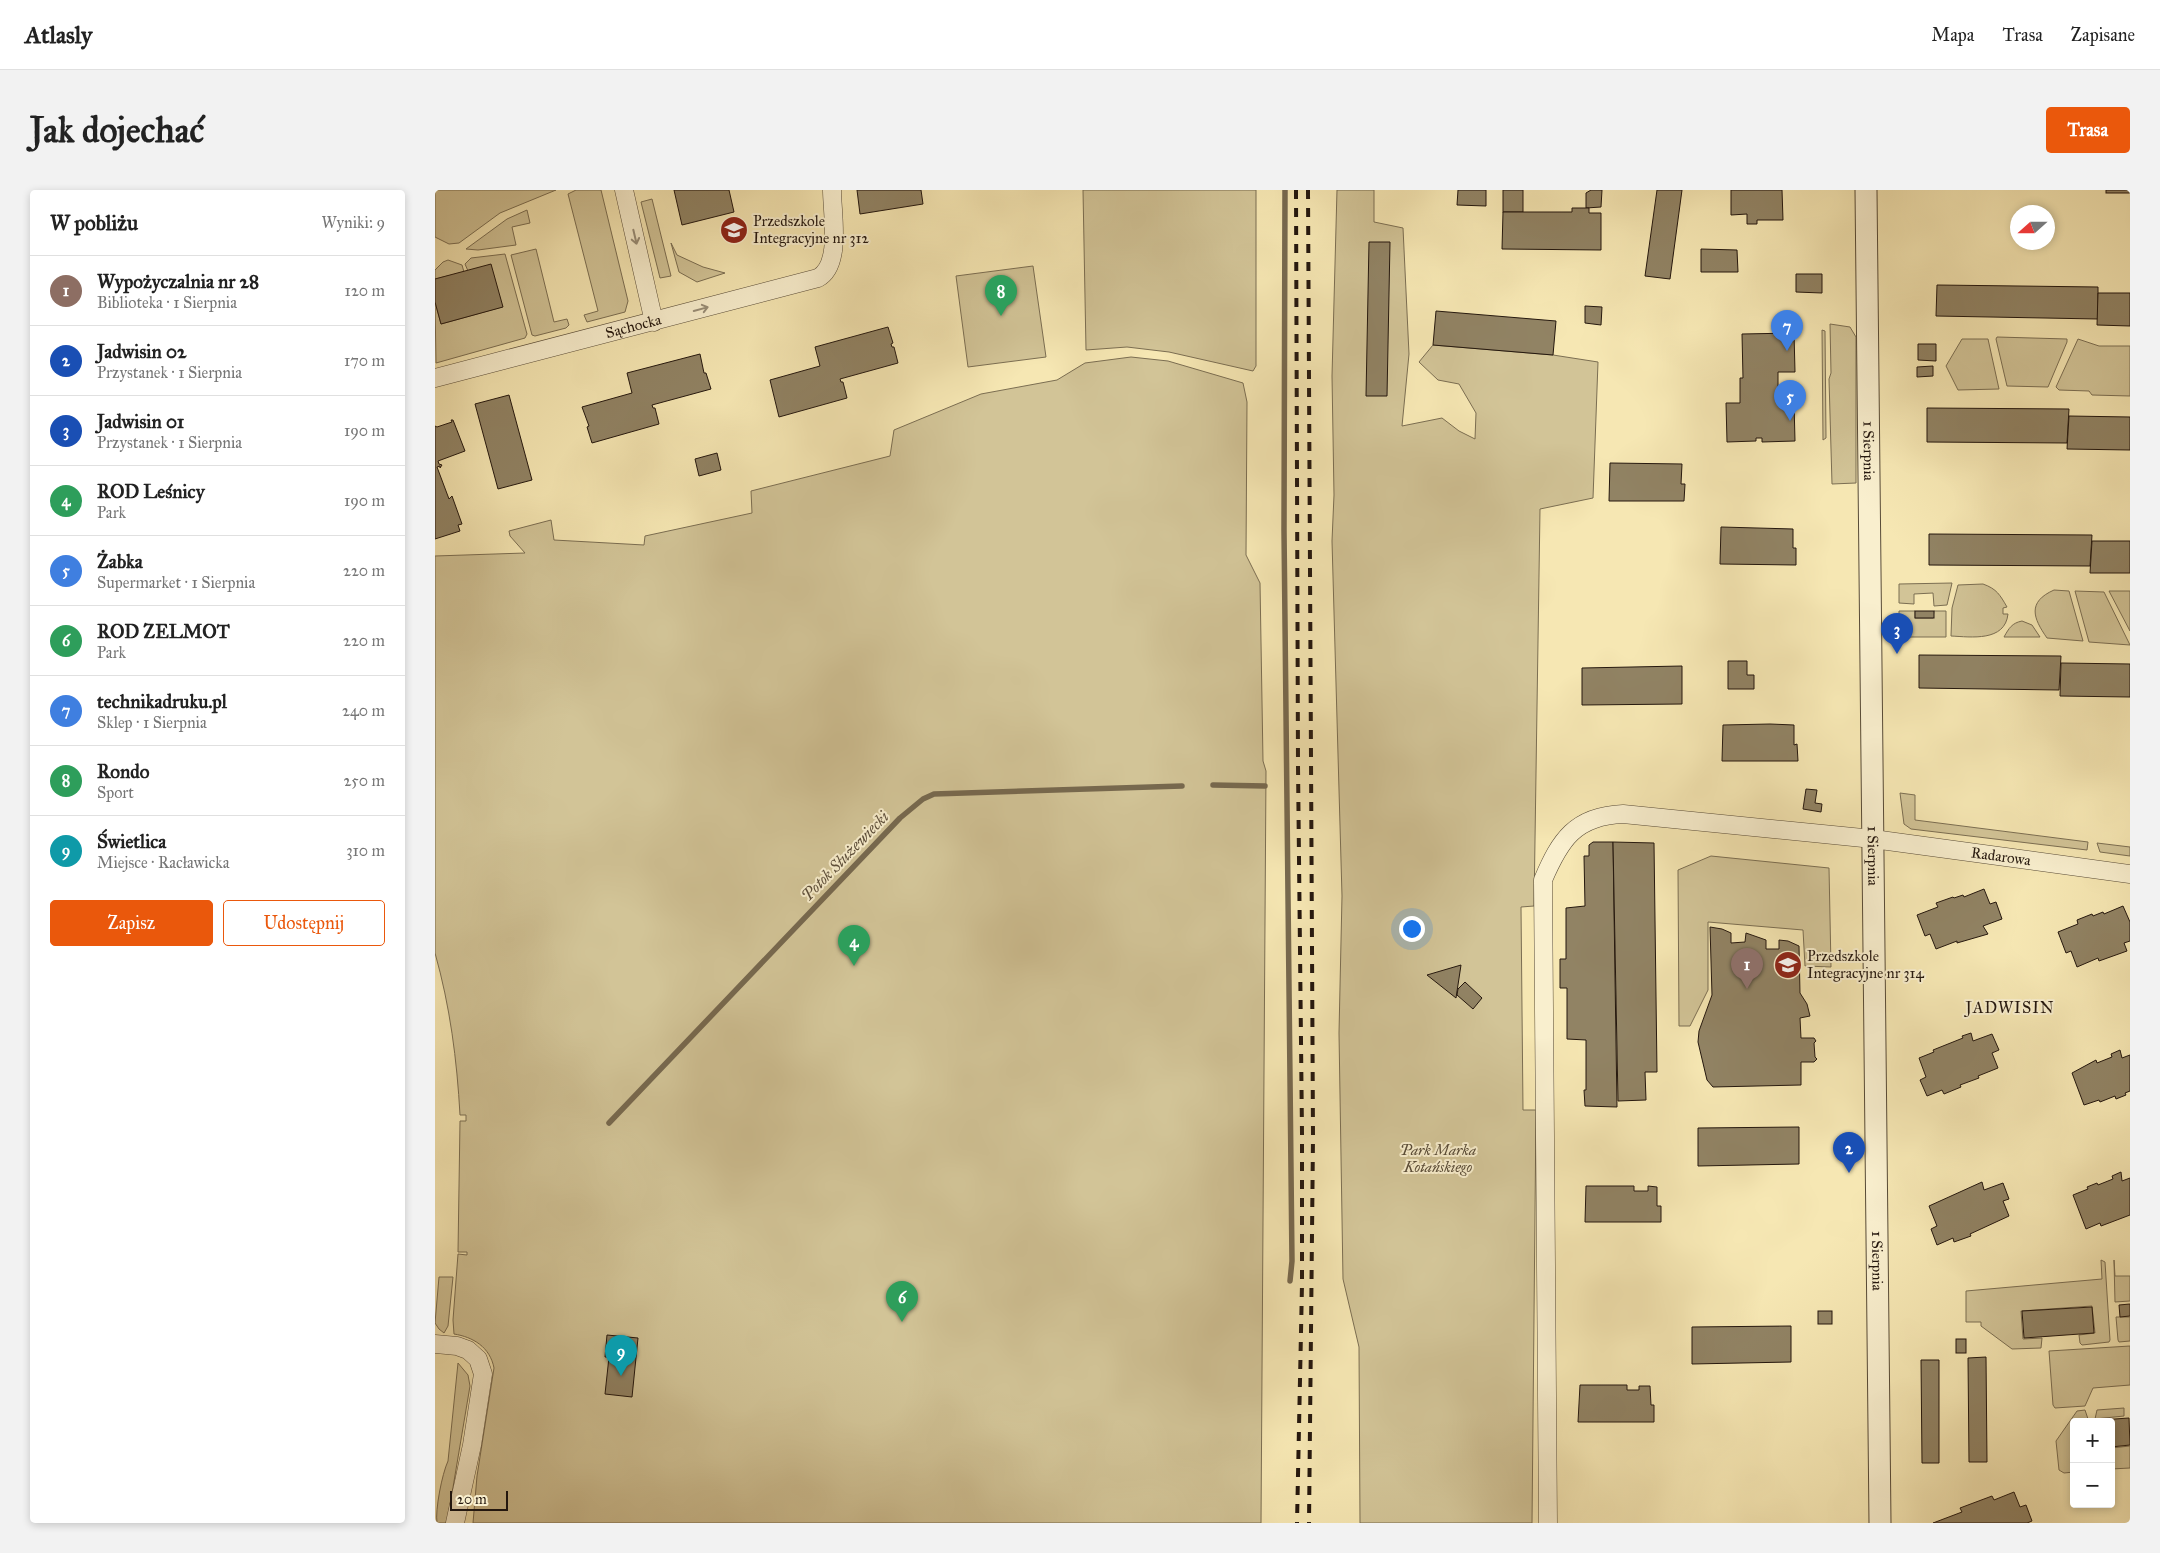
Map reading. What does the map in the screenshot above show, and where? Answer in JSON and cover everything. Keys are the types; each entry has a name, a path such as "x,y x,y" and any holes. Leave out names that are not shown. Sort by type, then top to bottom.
{"street":[{"path":"624,190 654,322"},
{"name":"Sąchocka","path":"435,378 818,278 828,270 834,253 832,190"},
{"name":"1 Sierpnia","path":"1866,190 1880,1523"},
{"name":"Radarowa","path":"1548,1523 1543,880 1561,843 1589,820 1605,815 1623,814 1873,839 2130,874"},
{"path":"435,1344 457,1346 468,1350 476,1356 483,1374 472,1445 455,1523"},
{"path":"467,1523 472,1445"}],"green space":[{"path":"435,190 556,190 500,213 459,243 449,244 435,237"},
{"path":"576,190 601,190 628,301 625,312 587,322 584,315 598,311 568,194"},
{"path":"1083,190 1256,190 1256,366 1253,371 1169,352 1127,347 1086,350"},
{"name":"Park Marka Kotańskiego","path":"1337,190 1374,190 1374,222 1403,228 1409,354 1402,426 1442,418 1459,431 1475,439 1476,413 1459,384 1438,380 1419,362 1433,345 1553,355 1598,362 1593,498 1540,509 1534,906 1521,907 1523,1110 1536,1110 1532,1523 1360,1523 1359,1347 1343,1279 1339,1033 1342,896 1332,541 1334,495 1332,376"},
{"path":"652,199 671,276 660,278 641,202"},
{"path":"527,210 530,223 512,227 516,245 478,250 466,249 507,219"},
{"path":"671,243 677,255 703,267 725,273 697,282 679,272"},
{"path":"536,249 554,322 567,319 569,325 566,328 535,336 532,335 511,255"},
{"path":"505,254 527,334 525,338 436,363 435,302 441,324 502,307 468,271 465,264 471,258"},
{"path":"448,260 462,265 464,272 435,279 435,270"},
{"path":"1033,266 1046,357 968,367 956,276"},
{"path":"1830,324 1850,327 1856,337 1856,483 1832,484 1829,379 1831,373"},
{"path":"1822,330 1825,331 1826,438 1823,440"},
{"path":"1997,337 2067,339 2048,387 2007,386"},
{"path":"1962,339 1988,339 1999,389 1958,390 1946,366"},
{"path":"2078,339 2099,346 2130,346 2130,396 2092,395 2089,391 2059,390 2056,387"},
{"path":"1131,357 1168,361 1243,383 1247,402 1246,555 1260,583 1263,761 1266,771 1261,1523 473,1523 477,1476 494,1368 489,1354 480,1344 461,1335 454,1334 453,1320 458,1254 467,1255 467,1252 458,1252 460,1121 466,1121 466,1115 460,1115 452,1033 435,953 435,556 525,553 510,536 509,531 551,520 554,540 644,545 645,536 752,513 751,491 890,456 894,430 981,394 1057,380 1085,363"},
{"path":"1952,583 1947,605 1934,606 1933,593 1914,594 1914,604 1899,603 1899,584"},
{"path":"1983,584 1998,593 2007,607 2003,608 2003,614 2008,614 2006,623 1994,634 1986,636 1951,636 1952,608 1958,585"},
{"path":"2054,590 2069,591 2083,641 2047,638 2038,624 2035,611 2036,605 2045,595"},
{"path":"2075,591 2104,592 2130,645 2089,642"},
{"path":"2109,591 2130,591 2130,631"},
{"path":"1899,611 1915,611 1915,618 1933,618 1934,611 1946,611 1946,637 1901,637 1899,635"},
{"path":"2022,621 2032,625 2040,637 2004,637 2011,626"},
{"path":"1900,793 1915,795 1915,820 2088,842 2087,850 1911,829 1904,824"},
{"path":"2097,843 2130,847 2130,856 2100,852"},
{"path":"1711,856 1829,868 1831,967 1805,966 1803,930 1708,922 1708,990 1690,1026 1679,1026 1678,870"},
{"path":"2101,1260 2105,1262 2109,1342 2082,1345 2080,1343 2079,1335 2095,1333 2092,1306 2021,1311 2023,1339 2042,1338 2041,1348 2012,1349 1981,1326 1981,1322 1966,1322 1966,1291 2102,1279"},
{"path":"2114,1260 2115,1276 2130,1276 2130,1301 2115,1302"},
{"path":"439,1277 453,1277 448,1326 444,1333 435,1323"},
{"path":"2116,1317 2130,1317 2130,1341 2119,1342"},
{"path":"2130,1346 2130,1385 2093,1388 2085,1406 2055,1408 2053,1405 2049,1351"},
{"path":"458,1363 468,1375 470,1386 447,1523 437,1523 439,1492 448,1461"},
{"path":"2124,1408 2124,1416 2095,1418 2097,1410"},
{"path":"2085,1410 2088,1418 2072,1418 2077,1411"},
{"path":"2070,1421 2070,1472 2064,1473 2059,1470 2056,1441"},
{"path":"2130,1446 2130,1468 2115,1469 2115,1448"}],"building":[{"path":"674,190 729,190 734,212 682,225"},
{"path":"857,190 921,190 923,204 860,214"},
{"path":"1458,190 1486,190 1486,206 1457,205"},
{"path":"1503,190 1523,190 1523,212 1503,212"},
{"path":"1591,190 1602,190 1601,207 1586,208 1586,193"},
{"path":"1657,190 1682,190 1670,279 1645,276"},
{"path":"1731,190 1782,190 1783,220 1757,220 1757,224 1747,224 1747,214 1731,215"},
{"path":"2106,190 2130,190 2130,193 2106,193"},
{"path":"1572,208 1589,208 1589,213 1601,213 1601,250 1502,249 1503,212 1572,212"},
{"path":"1369,242 1390,242 1387,396 1366,396"},
{"path":"1701,249 1737,250 1738,272 1701,272"},
{"path":"491,264 503,307 441,324 435,302 435,279"},
{"path":"1796,274 1822,274 1822,293 1796,292"},
{"path":"1937,285 2098,287 2098,319 1936,316"},
{"path":"2098,293 2130,293 2130,326 2097,325"},
{"path":"1585,306 1602,307 1601,325 1585,323"},
{"path":"1436,311 1556,321 1553,355 1433,345"},
{"path":"888,327 893,343 891,344 894,347 898,363 840,379 843,382 847,398 779,417 770,380 820,366 815,347"},
{"path":"1794,333 1795,372 1778,372 1778,403 1794,402 1795,441 1762,442 1762,438 1756,438 1756,441 1727,442 1726,403 1740,403 1740,378 1743,378 1742,334"},
{"path":"1918,344 1936,344 1936,361 1918,360"},
{"path":"700,354 704,373 706,373 711,389 652,405 655,408 659,424 592,443 587,427 589,426 582,407 632,393 627,373"},
{"path":"1933,366 1933,376 1917,377 1917,367"},
{"path":"509,395 532,480 498,489 475,404"},
{"path":"1927,408 2069,409 2067,443 1927,442"},
{"path":"2069,416 2130,417 2130,450 2067,449"},
{"path":"451,420 453,420 465,451 438,461 442,465 440,468 440,466 437,467 449,499 452,496 462,524 458,525 460,531 435,539 435,426 452,422"},
{"path":"717,453 721,470 699,476 695,459"},
{"path":"1610,463 1682,464 1681,484 1685,484 1684,501 1609,501"},
{"path":"1721,527 1793,529 1793,548 1796,548 1796,565 1720,564"},
{"path":"1929,534 2092,535 2090,566 1929,565"},
{"path":"2092,541 2130,541 2130,573 2090,573"},
{"path":"1915,611 1934,611 1934,618 1915,618"},
{"path":"1919,655 2061,656 2059,690 1919,688"},
{"path":"1728,661 1747,661 1747,675 1754,675 1754,689 1728,689"},
{"path":"2061,663 2130,664 2130,697 2060,696"},
{"path":"1682,666 1682,704 1582,705 1582,668"},
{"path":"1723,725 1794,725 1794,745 1797,744 1798,761 1722,761"},
{"path":"1806,789 1817,790 1815,803 1822,804 1821,812 1803,809"},
{"path":"1593,842 1613,842 1617,1107 1585,1106 1586,1040 1567,1039 1567,988 1560,988 1560,959 1566,959 1566,908 1585,906 1584,856 1589,856 1589,845"},
{"path":"1613,842 1654,843 1657,1072 1645,1072 1646,1100 1618,1101"},
{"path":"1984,889 1990,904 1996,902 2002,919 1983,926 1988,934 1957,943 1957,941 1936,949 1930,934 1925,936 1917,915 1938,907 1936,903 1953,897 1963,895 1964,897"},
{"path":"2123,906 2130,922 2130,941 2124,943 2127,951 2099,961 2098,958 2077,967 2071,951 2066,953 2058,932 2078,924 2077,920 2092,914 2093,916 2103,912 2104,914"},
{"path":"1710,927 1731,933 1731,943 1745,942 1746,933 1766,940 1766,949 1779,949 1779,940 1788,941 1799,946 1800,993 1807,1004 1810,1016 1800,1018 1801,1038 1814,1038 1816,1041 1814,1043 1815,1057 1817,1059 1814,1062 1801,1062 1801,1085 1713,1087 1707,1080 1698,1042 1699,1031 1712,995"},
{"path":"1461,965 1456,998 1427,975"},
{"path":"1465,982 1482,998 1473,1009 1457,995 1458,989"},
{"path":"1971,1033 1973,1041 1992,1034 1999,1050 1992,1053 1998,1068 1944,1094 1942,1090 1927,1096 1920,1080 1926,1077 1919,1058"},
{"path":"2120,1050 2122,1058 2130,1055 2130,1091 2116,1099 2115,1096 2100,1102 2099,1100 2084,1105 2072,1073 2096,1060 2097,1063 2112,1057 2111,1054"},
{"path":"1799,1127 1799,1164 1698,1166 1698,1128"},
{"path":"2121,1172 2122,1181 2130,1178 2130,1215 2101,1226 2100,1223 2086,1229 2073,1195 2097,1183 2098,1185 2113,1179 2112,1176"},
{"path":"1982,1182 1984,1190 2003,1183 2009,1199 2003,1201 2009,1216 1970,1234 1971,1236 1954,1242 1953,1238 1937,1245 1931,1229 1937,1226 1929,1206"},
{"path":"1586,1186 1634,1186 1634,1191 1648,1191 1648,1186 1657,1187 1657,1206 1661,1206 1661,1222 1585,1222"},
{"path":"2130,1304 2130,1316 2120,1317 2119,1305"},
{"path":"2092,1307 2094,1333 2024,1338 2022,1311"},
{"path":"1818,1311 1832,1311 1832,1324 1818,1324"},
{"path":"1791,1326 1791,1362 1692,1364 1692,1327"},
{"path":"607,1335 638,1338 632,1397 605,1394 609,1357 605,1357"},
{"path":"1956,1339 1966,1339 1966,1353 1956,1353"},
{"path":"1986,1357 1987,1462 1969,1462 1968,1358"},
{"path":"1921,1360 1939,1360 1939,1463 1922,1463"},
{"path":"1580,1385 1627,1385 1627,1390 1639,1390 1639,1386 1650,1386 1651,1405 1654,1405 1654,1422 1578,1422"},
{"path":"2129,1418 2130,1445 2115,1447 2115,1419"},
{"path":"2014,1492 2020,1507 2026,1505 2032,1521 2027,1523 1933,1523 1962,1512 1960,1508 1992,1496 1994,1500"}],"waterway":[{"path":"1285,190 1284,530 1292,1261 1290,1281"},
{"name":"Potok Służewiecki","path":"1213,785 1265,786"},
{"name":"Potok Służewiecki","path":"609,1123 900,818 923,799 934,794 1182,786"}],"railway":[{"path":"1296,190 1298,766 1302,1133 1302,1284 1297,1523"},
{"path":"1308,190 1313,1137 1309,1523"}],"place":[{"name":"Przedszkole Integracyjne nr 312","path":"734,230"},
{"name":"Rondo","path":"1001,316"},
{"name":"technikadruku.pl","path":"1787,351"},
{"name":"Żabka","path":"1790,421"},
{"name":"Jadwisin 01","path":"1897,654"},
{"name":"Przedszkole Integracyjne nr 314","path":"1788,965"},
{"name":"ROD Leśnicy","path":"854,966"},
{"name":"Wypożyczalnia nr 28","path":"1747,989"},
{"name":"Jadwisin 02","path":"1849,1173"},
{"name":"ROD ZELMOT","path":"902,1322"},
{"name":"Świetlica","path":"621,1376"}],"district":[{"name":"JADWISIN","path":"2010,1007"}]}
